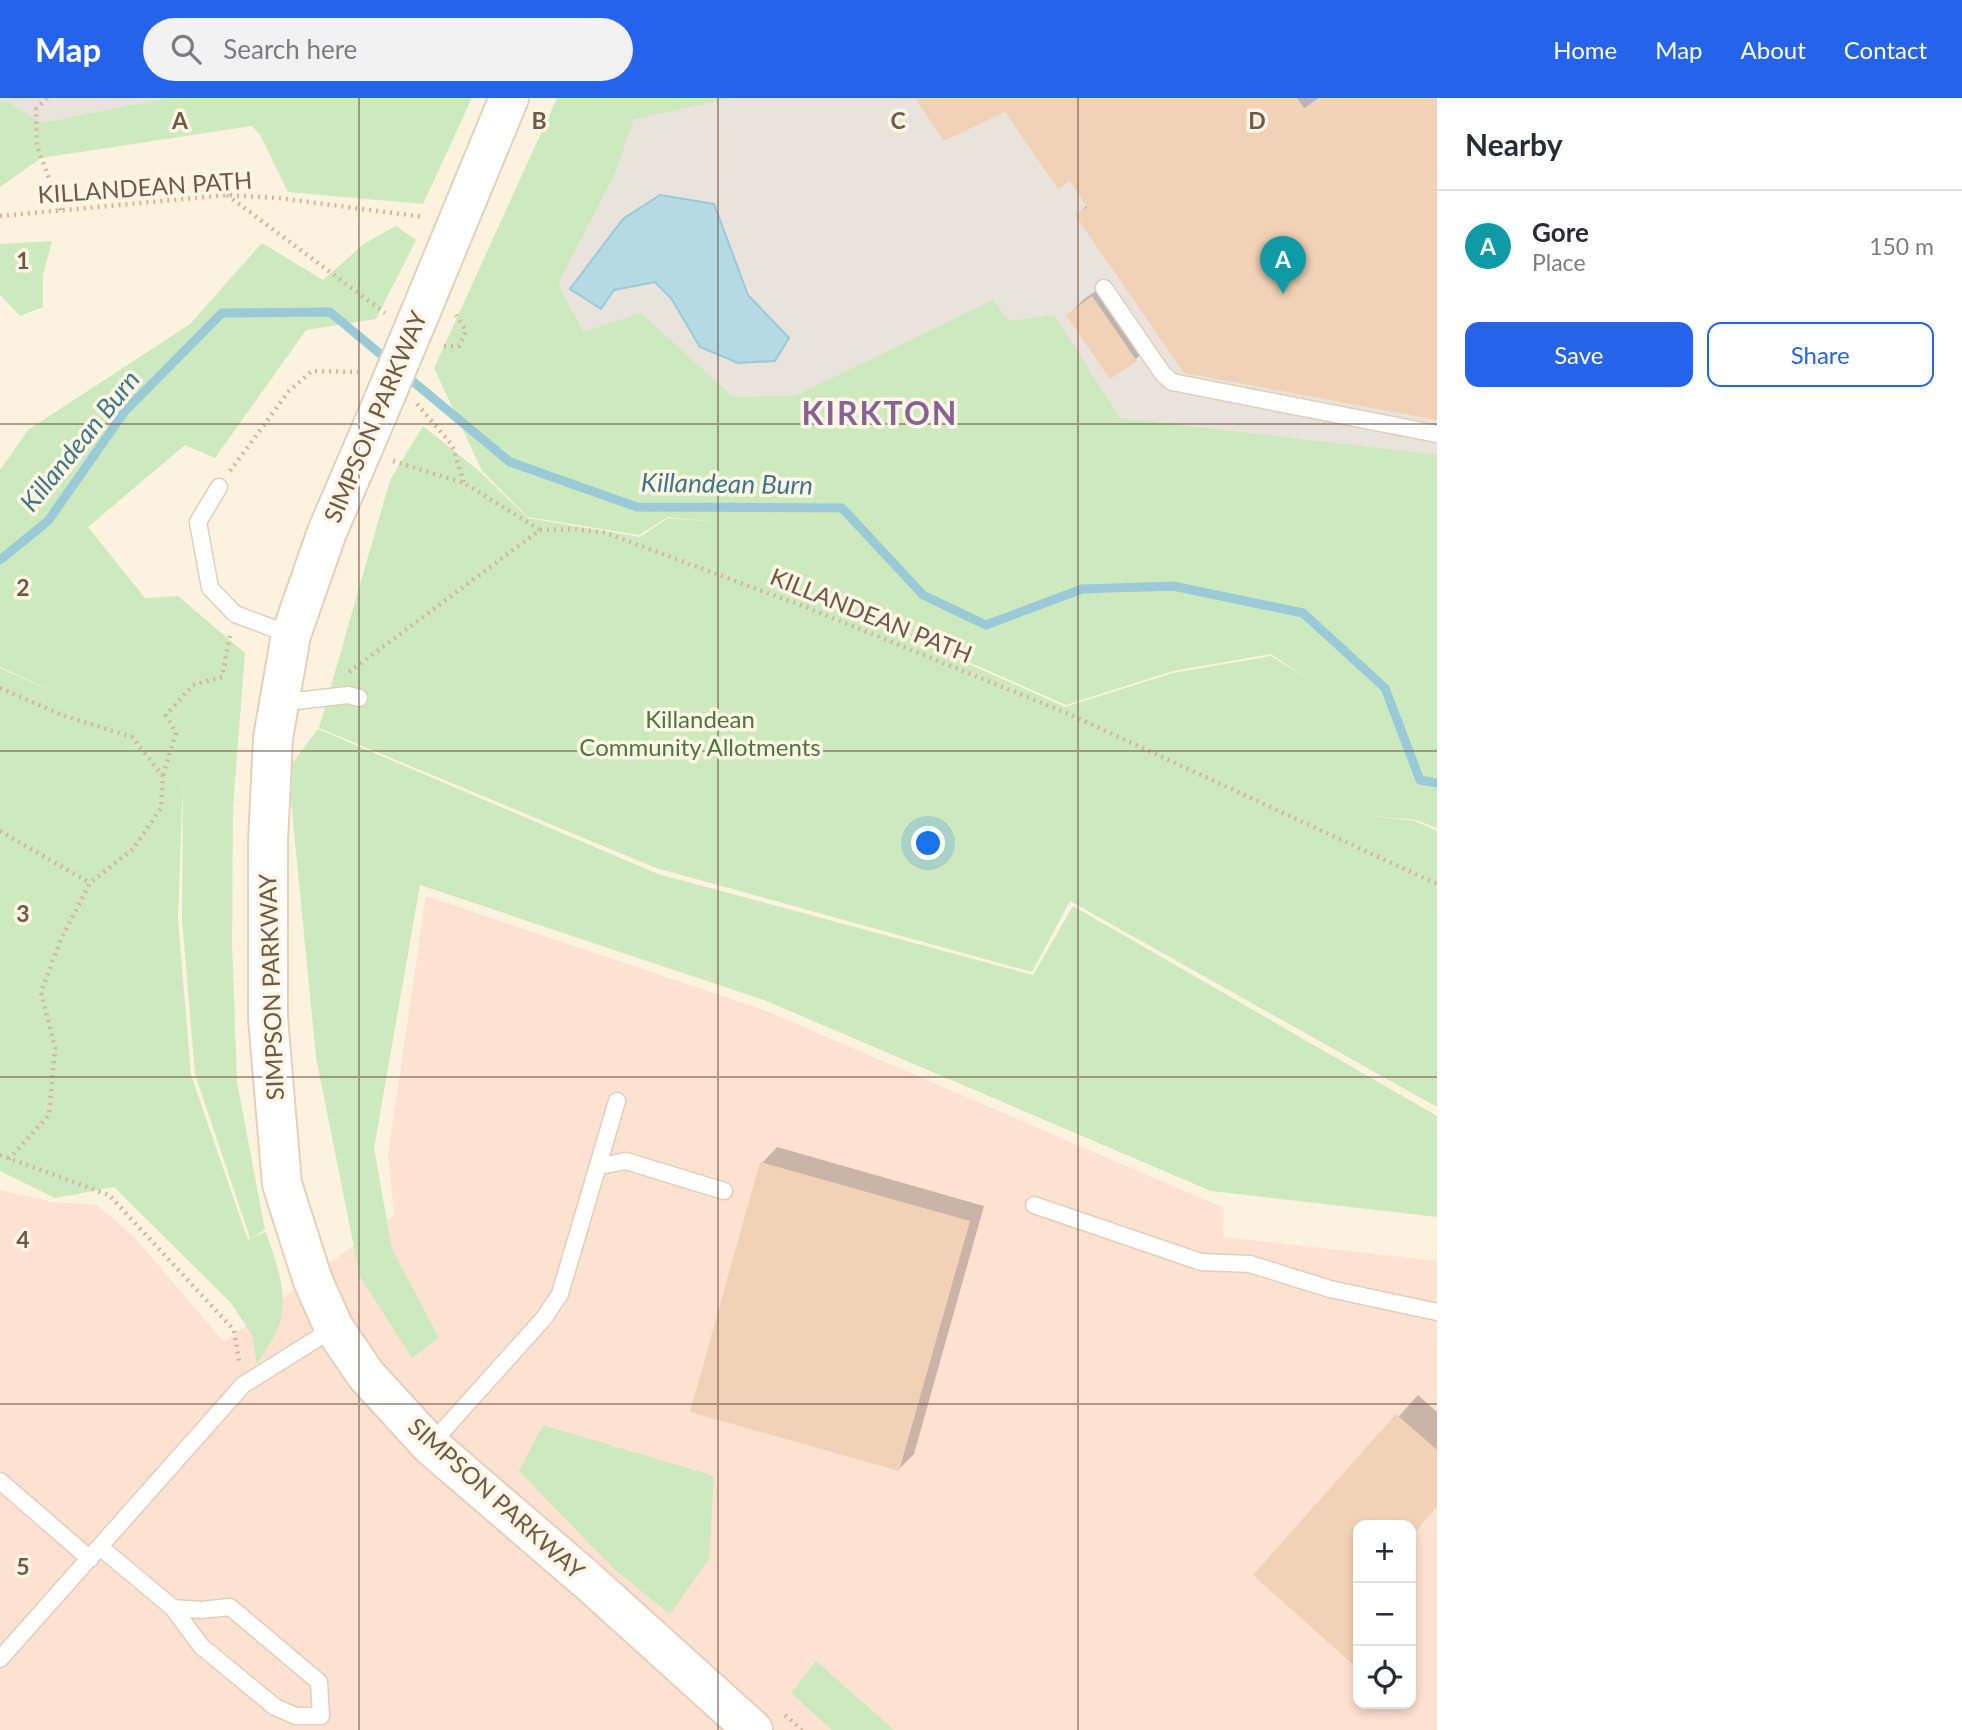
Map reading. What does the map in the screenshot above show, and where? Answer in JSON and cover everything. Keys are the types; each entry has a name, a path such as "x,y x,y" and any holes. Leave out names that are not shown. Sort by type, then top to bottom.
{"main road":[{"name":"SIMPSON PARKWAY","path":"509,98 417,326 327,532 291,635 297,701 273,738 268,842 268,1018 282,1184 313,1281 334,1328 366,1376 430,1445 587,1580 753,1730"}],"lane":[{"path":"1104,288 1163,374 1172,382 1437,434"},
{"path":"219,487 198,522 210,589 234,614 291,635"},
{"path":"297,701 348,695 359,698"},
{"path":"430,1445 544,1318 560,1294 600,1166 617,1101"},
{"path":"600,1166 626,1161 724,1191"},
{"path":"1034,1205 1201,1262 1250,1264 1330,1289 1437,1312"},
{"path":"0,1659 243,1385 334,1328"},
{"path":"0,1481 173,1608 201,1646 275,1707 296,1716 320,1716 318,1682 230,1608 173,1608"}],"path":[{"path":"47,98 36,109 37,146 61,211"},
{"path":"227,195 417,326 458,346"},
{"name":"KILLANDEAN PATH","path":"0,216 227,195 278,198 459,221"},
{"path":"297,701 540,530 464,483 422,471"},
{"name":"KILLANDEAN PATH","path":"540,530 574,529 606,533 808,608 1069,714 1437,884"},
{"path":"8,1160 49,1115 55,1048 41,992 61,939 90,883 133,849 161,808 163,776 176,733 166,715 193,685 222,677 234,614"},
{"path":"0,688 62,715 132,737 163,776"},
{"path":"0,831 90,883"},
{"path":"0,1155 109,1195 234,1330 243,1385"}],"shaded area":[{"path":"0,98 166,98 41,123 6,100 0,102"},
{"path":"583,98 1437,98 1437,582 663,408 537,345"},
{"path":"426,896 764,1010 1224,1208 1223,1237 1437,1261 1437,1730 0,1730 0,1190 54,1202 97,1205 135,1238 224,1342 394,1215 388,1154"}],"green space":[{"path":"166,98 472,98 423,204 288,192 260,135 252,126 41,158 0,187 0,102 6,100 41,123"},
{"name":"Killandean Community Allotments","path":"557,98 732,98 634,119 615,173 558,284 583,332 641,313 733,397 795,396 993,300 1009,321 1054,315 1120,418 1437,455 1437,828 1416,820 1365,815 1415,821 1437,831 1437,1107 1070,901 1032,972 656,868 319,728 390,480 423,426 479,471 528,518 640,537 668,518 716,522 668,517 639,535 528,517 482,471 434,368","holes":["877,592 905,634 1066,705 1173,671 1271,654 1309,680 1271,656 1173,673 1065,707 904,635"]},
{"path":"396,226 416,240 376,319 306,330 215,458 185,445 88,527 145,598 178,596 245,653 233,807 232,943 237,1082 265,1230 251,1238 266,1232 280,1278 283,1301 277,1330 257,1364 252,1335 231,1303 114,1187 55,1198 0,1171 0,668 80,704 0,667 0,470 28,430 190,324 262,243 323,280 365,243","holes":["183,780 182,918 195,1074 250,1238 248,1240 191,1075 178,920"]},
{"path":"52,241 43,275 43,307 20,316 0,295 0,244"},
{"path":"318,729 658,874 1033,975 1073,906 1437,1116 1437,1217 1211,1191 764,1000 420,885 374,1148 392,1249 439,1338 412,1358 360,1277 316,1057 288,769"},
{"path":"543,1425 714,1476 709,1559 670,1614 616,1571 519,1471"},
{"path":"816,1661 894,1730 832,1730 791,1693"}],"water":[{"path":"660,195 714,204 748,295 789,338 775,361 738,363 700,347 671,298 655,282 614,290 601,309 570,289 623,219"}],"building":[{"path":"915,98 1297,98 1304,108 1319,98 1437,98 1437,420 1184,373 1075,215 1087,207 1070,181 1058,189 1005,112 944,141"},
{"path":"1092,296 1137,361 1110,379 1066,315"},
{"path":"760,1162 970,1221 899,1471 690,1412"},
{"path":"1396,1414 1437,1450 1437,1506 1416,1530 1416,1520 1353,1520 1353,1665 1253,1575"}],"waterway":[{"name":"Killandean Burn","path":"0,560 48,521 125,411 222,313 330,312 391,363"},
{"name":"Killandean Burn","path":"404,374 510,462 637,507 842,508 923,595 986,625 1082,589 1173,586 1303,613 1385,688 1420,780 1437,783"}],"place":[{"name":"Gore","path":"1283,294"}],"district":[{"name":"KIRKTON","path":"880,414"}]}
